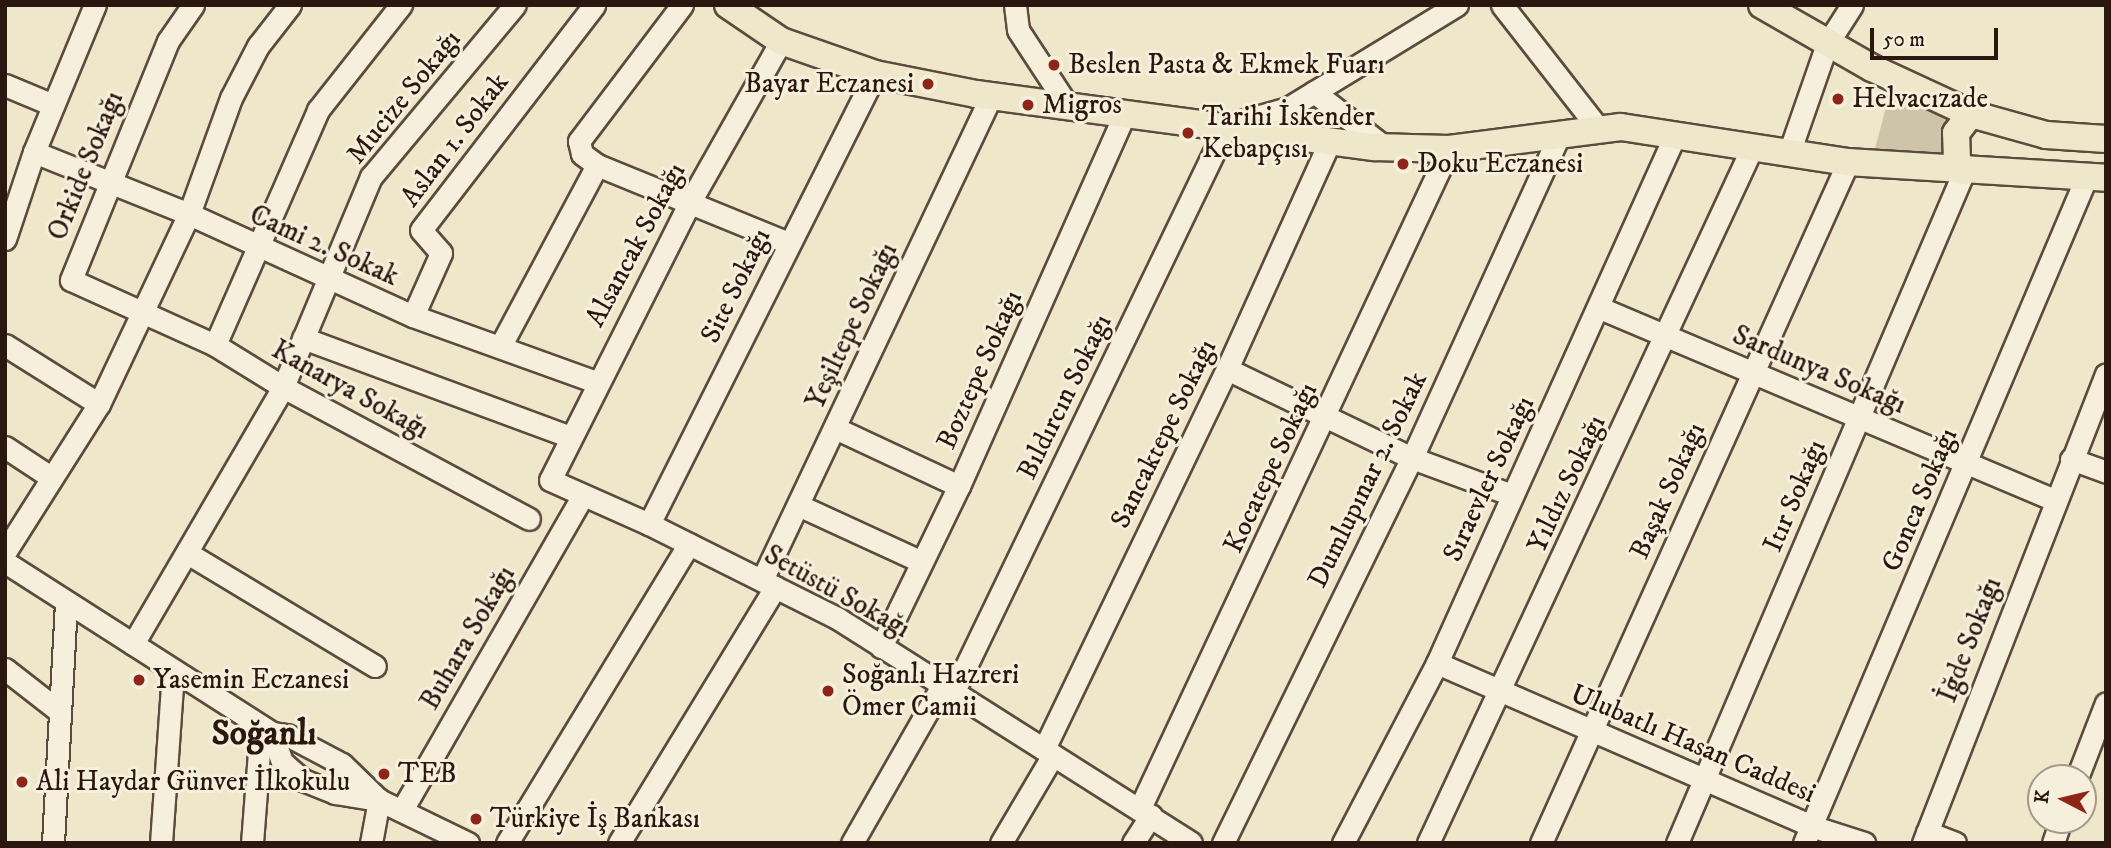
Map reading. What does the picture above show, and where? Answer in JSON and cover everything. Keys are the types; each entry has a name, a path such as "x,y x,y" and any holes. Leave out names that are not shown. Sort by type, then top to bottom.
{"main road":[{"path":"728,5 781,41 875,74 1069,108 1227,125 1386,148 1449,149 1558,138 1600,129 1676,133 1752,148 1848,162 2096,178"},
{"path":"1762,5 1827,44 1971,114 2046,135 2106,139"},
{"path":"1964,171 1956,160 1956,134 1971,114"}],"street":[{"path":"5,239 34,152 95,5"},
{"name":"Orkide Sokağı","path":"143,313 71,280 109,180 168,41 193,5"},
{"path":"5,552 99,404 190,214 231,98 258,46 290,5"},
{"path":"215,345 318,110 401,5"},
{"name":"Mucize Sokağı","path":"133,644 189,554 283,387 371,177 515,5"},
{"name":"Aslan 1. Sokak","path":"413,316 441,253 421,230 593,5"},
{"path":"682,5 579,141 582,154 597,165 788,243"},
{"path":"1015,5 1018,30 1069,108"},
{"path":"1227,125 1288,108 1457,5"},
{"path":"1502,5 1600,129"},
{"path":"1789,153 1827,44 1852,5"},
{"name":"Alsancak Sokağı","path":"550,480 596,382 690,202 781,41"},
{"name":"Site Sokağı","path":"649,524 875,74"},
{"path":"6,86 53,105"},
{"path":"1314,92 1386,148"},
{"name":"Yeşiltepe Sokağı","path":"619,843 768,584 798,505 992,94"},
{"path":"1281,134 1288,108"},
{"name":"Boztepe Sokağı","path":"881,647 959,486 1125,113"},
{"name":"Bıldırcın Sokağı","path":"852,843 948,690 1227,125"},
{"name":"Sıraevler Sokağı","path":"1343,843 1437,663 1600,308 1676,133"},
{"name":"Dumlupınar 2. Sokak","path":"1223,843 1412,458 1558,138"},
{"name":"Sancaktepe Sokağı","path":"1001,843 1049,752 1330,141"},
{"name":"Yıldız Sokağı","path":"1428,843 1502,691 1752,148"},
{"name":"Kocatepe Sokağı","path":"1133,843 1145,811 1449,149"},
{"name":"Cami 2. Sokak","path":"34,152 190,214 258,248 413,316 501,345 596,382"},
{"name":"Başak Sokağı","path":"1541,843 1848,162"},
{"path":"501,345 597,165"},
{"name":"Itır Sokağı","path":"1677,843 1964,171"},
{"name":"Gonca Sokağı","path":"1808,834 1966,463 2096,178"},
{"name":"Sardunya Sokağı","path":"1600,308 2054,500"},
{"name":"Kanarya Sokağı","path":"143,313 215,345 283,387 529,519"},
{"path":"303,338 570,437"},
{"path":"5,345 99,404"},
{"path":"1227,369 1325,420 1412,458 1512,495"},
{"name":"İğde Sokağı","path":"1925,837 2054,500 2106,374"},
{"path":"835,428 959,486"},
{"path":"5,447 52,478"},
{"path":"2071,458 2106,472"},
{"name":"Setüstü Sokağı","path":"550,480 689,544 881,647 1145,811 1191,843"},
{"name":"Buhara Sokağı","path":"402,810 583,495"},
{"path":"798,505 922,562"},
{"path":"507,843 689,544"},
{"path":"189,554 375,666"},
{"path":"5,562 267,729 287,735 342,764 379,800"},
{"path":"53,843 66,602"},
{"name":"Ulubatlı Hasan Caddesi","path":"1437,663 1704,779 1808,834 1864,843"},
{"path":"5,669 60,712"},
{"path":"161,843 173,670"},
{"path":"2082,764 2106,703"},
{"path":"267,729 282,762 303,780 335,793 379,800 402,810 440,836 468,843"},
{"path":"252,843 267,729"},
{"path":"370,843 379,800"},
{"path":"1925,837 1955,843"}],"shaded area":[{"path":"1891,89 1949,113 1946,160 1873,156"}],"place":[{"name":"Beslen Pasta & Ekmek Fuarı","path":"1054,65"},
{"name":"Bayar Eczanesi","path":"928,84"},
{"name":"Helvacızade","path":"1838,99"},
{"name":"Migros","path":"1028,105"},
{"name":"Tarihi İskender Kebapçısı","path":"1188,133"},
{"name":"Doku Eczanesi","path":"1403,164"},
{"name":"Yasemin Eczanesi","path":"139,680"},
{"name":"Soğanlı Hazreri Ömer Camii","path":"828,691"},
{"name":"TEB","path":"384,774"},
{"name":"Ali Haydar Günver İlkokulu","path":"22,782"},
{"name":"Türkiye İş Bankası","path":"476,819"}],"district":[{"name":"Soğanlı","path":"264,734"}]}
